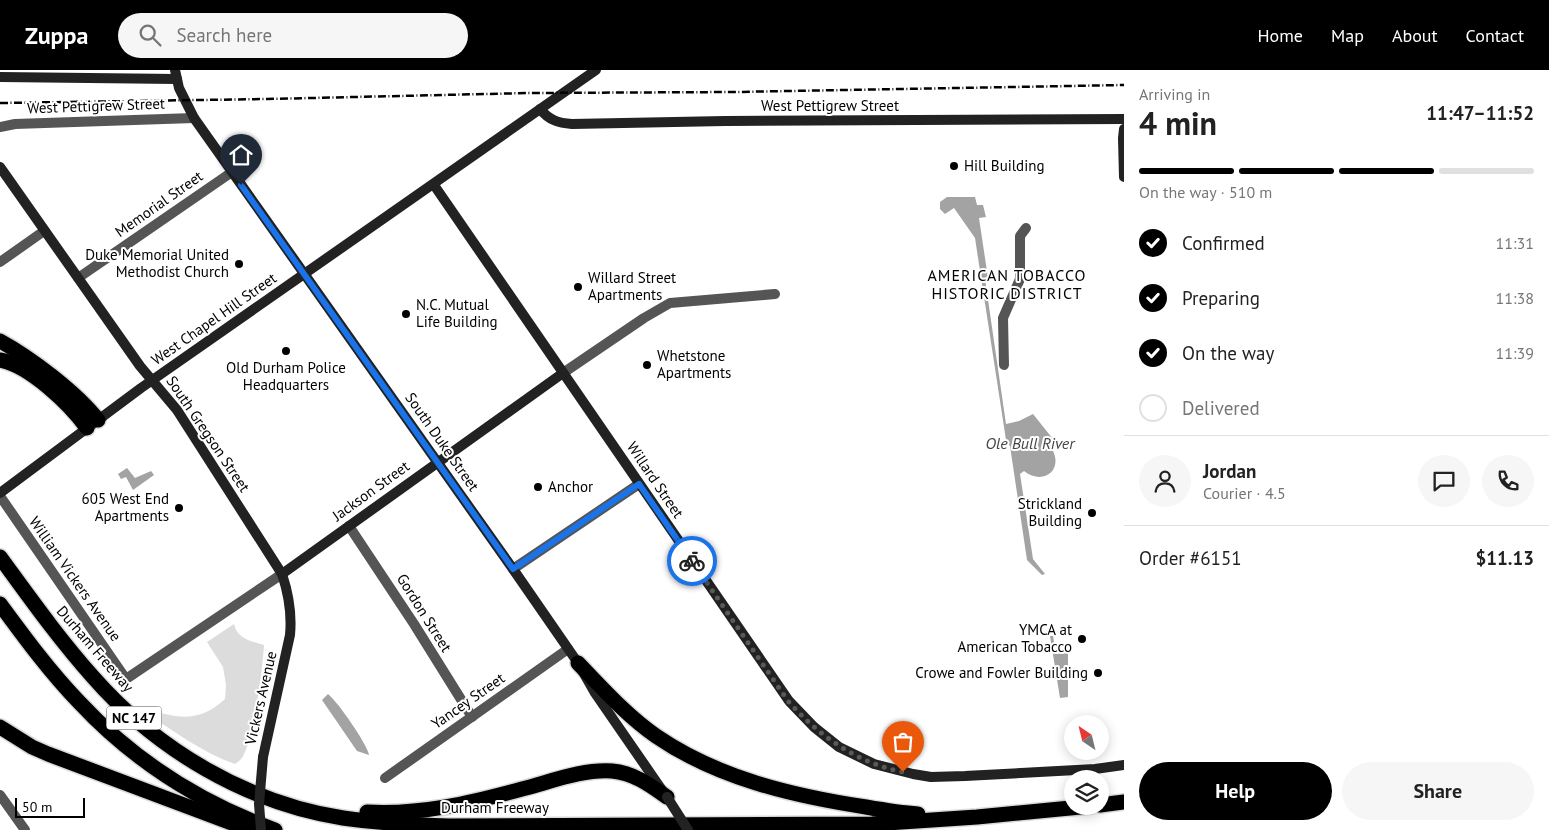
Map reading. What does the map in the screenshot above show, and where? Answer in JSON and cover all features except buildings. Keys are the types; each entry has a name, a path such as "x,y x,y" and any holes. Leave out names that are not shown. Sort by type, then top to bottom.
{"highway":[{"path":"0,341 40,368 87,406 92,424"},
{"path":"0,360 10,361 29,373 76,413 92,424"},
{"name":"Durham Freeway","path":"0,557 51,627 94,678 122,707 149,730 182,754 228,781 250,791 318,813 348,819 395,824 449,826 810,825 872,824 1064,809"},
{"name":"NC 147","path":"0,604 46,665 77,701 127,747 159,771 192,792 267,829"},
{"path":"578,663 630,714 656,736 680,751 730,774 826,801 910,814 977,817"},
{"path":"0,727 32,747 128,786 238,825 248,828 267,829"},
{"path":"318,813 341,810 410,812 458,805 566,777 611,771 638,779 667,797"},
{"path":"1109,804 1124,802"}],"main road":[{"name":"West Chapel Hill Street","path":"0,494 153,380 596,70"},
{"path":"0,77 176,74"},
{"name":"South Duke Street","path":"176,74 185,100 194,118 513,569 578,663 595,693 688,830"},
{"name":"West Pettigrew Street","path":"540,110 555,122 572,124 725,121 1124,119"},
{"path":"1124,129 1122,138 1124,177"},
{"name":"South Gregson Street","path":"0,167 135,358 177,410 282,574"},
{"name":"Willard Street","path":"434,185 788,701 814,728 847,751 874,764 893,770 931,777 1124,766"},
{"name":"Jackson Street","path":"282,574 563,373"},
{"name":"Vickers Avenue","path":"267,829 259,804 263,757 290,635 291,621 290,605 282,574"}],"street":[{"name":"West Pettigrew Street","path":"0,127 15,124 194,118"},
{"name":"Memorial Street","path":"78,278 232,172"},
{"path":"1004,364 1003,318 1020,279 1020,236 1026,228"},
{"path":"0,262 44,231"},
{"name":"Jackson Street","path":"563,373 644,318 670,303 684,300 775,294"},
{"path":"513,569 639,484"},
{"name":"William Vickers Avenue","path":"0,494 126,679"},
{"name":"Gordon Street","path":"349,526 414,624 472,717"},
{"name":"Jackson Street","path":"126,679 282,574"},
{"name":"Yancey Street","path":"385,778 568,649"},
{"path":"0,795 25,830"}],"shaded area":[{"path":"234,624 241,636 264,645 250,739 241,759 235,764 200,748 146,713 192,716 213,709 225,699 226,685 223,667 207,642"}],"water":[{"name":"Ole Bull River","path":"947,197 975,197 977,205 983,205 986,217 979,218 988,278 985,279 1006,424 1019,421 1033,414 1057,444 1052,449 1055,463 1050,474 1038,477 1024,471 1020,474 1033,559 1045,574 1042,575 1027,560 1010,446 1006,440 975,238 954,208 945,214 940,209 940,202"},
{"path":"127,468 135,478 151,471 154,475 133,490 126,477 121,479 118,474"},
{"path":"1050,636 1053,636 1056,654 1068,653 1068,697 1060,698"},
{"path":"328,694 352,723 369,755 357,751 322,700"}],"railway":[{"path":"0,103 529,93 735,92 1124,85"}],"way so far":[{"path":"692,561 788,701 801,716 839,747 874,764 903,772"}],"place":[{"name":"Hill Building","path":"954,166"},
{"name":"Duke Memorial United Methodist Church","path":"239,264"},
{"name":"Willard Street Apartments","path":"578,287"},
{"name":"N.C. Mutual Life Building","path":"406,314"},
{"name":"Old Durham Police Headquarters","path":"286,351"},
{"name":"Whetstone Apartments","path":"647,365"},
{"name":"Anchor","path":"538,487"},
{"name":"605 West End Apartments","path":"179,508"},
{"name":"Strickland Building","path":"1092,513"},
{"name":"YMCA at American Tobacco","path":"1082,639"},
{"name":"Crowe and Fowler Building","path":"1098,673"}],"district":[{"name":"AMERICAN TOBACCO HISTORIC DISTRICT","path":"1007,284"}],"route":[{"path":"241,185 513,569 639,484 692,561"}]}
